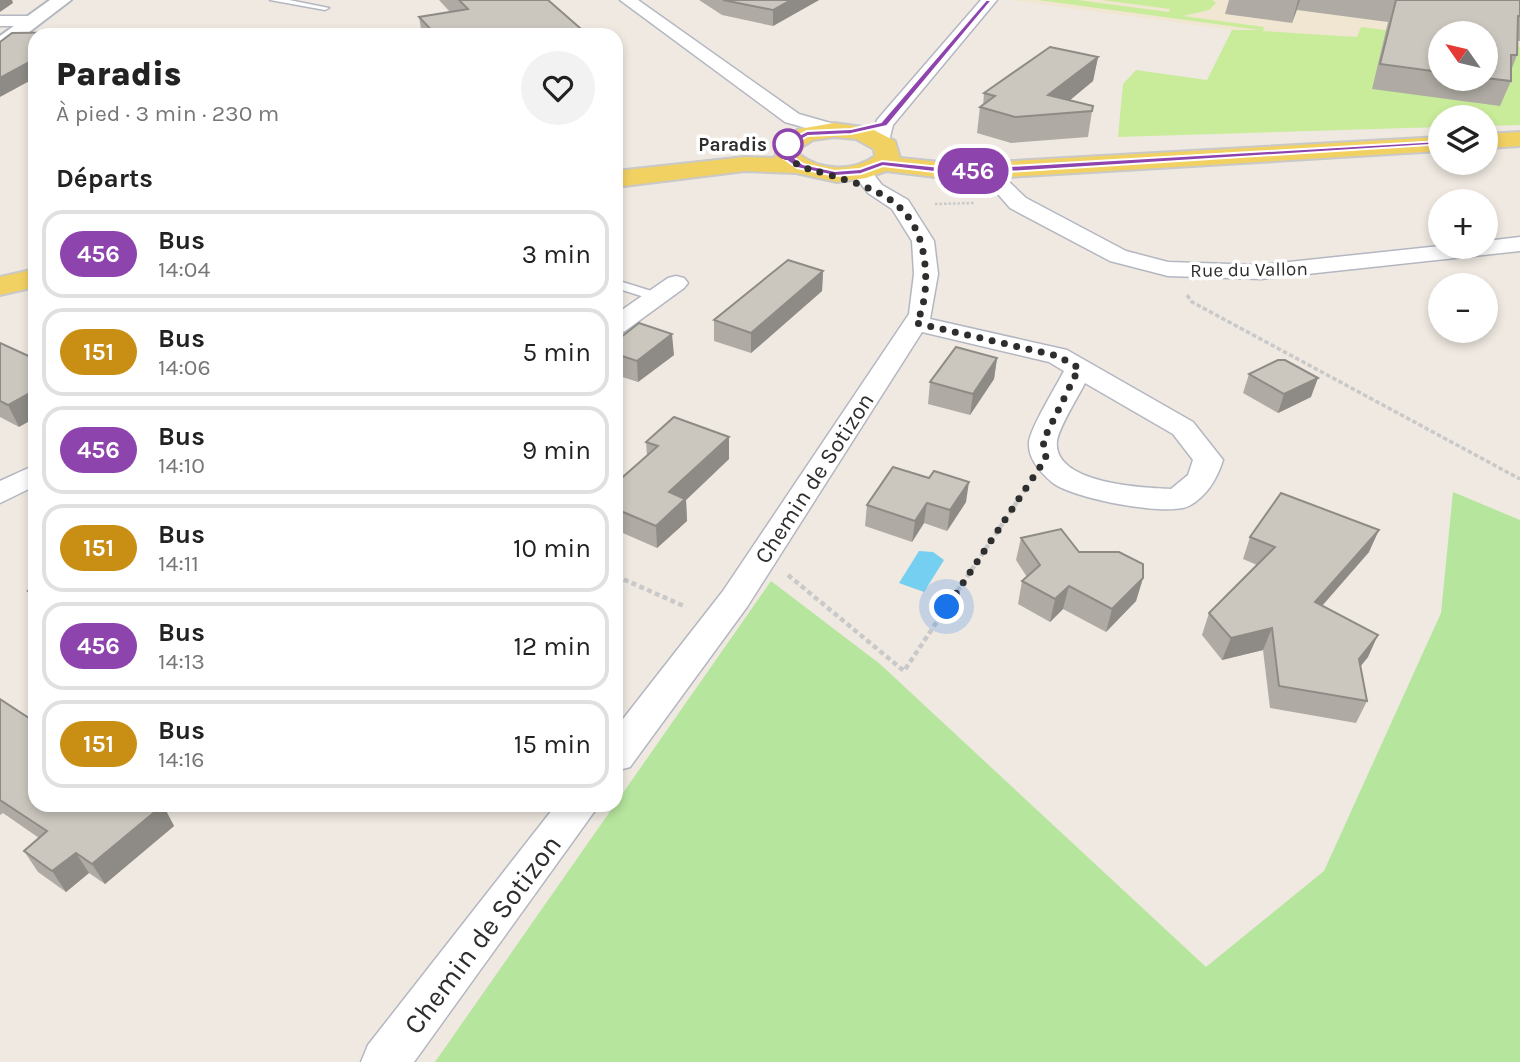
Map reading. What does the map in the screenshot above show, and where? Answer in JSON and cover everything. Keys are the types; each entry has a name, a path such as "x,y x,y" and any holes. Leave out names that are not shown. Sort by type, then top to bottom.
{"main road":[{"path":"0,45 62,0"},
{"path":"623,178 745,164 799,149 842,131 879,157"},
{"path":"1498,140 1520,139"},
{"path":"799,149 879,157 960,172 1428,145"},
{"path":"0,286 28,280"}],"street":[{"path":"628,0 799,149"},
{"path":"879,157 989,0"},
{"path":"0,21 33,21"},
{"name":"Chemin de Sotizon","path":"623,747 719,620 764,555 921,314 926,274 923,241 900,205 879,157"},
{"name":"Rue du Vallon","path":"960,172 997,181 1018,202 1118,256 1168,269 1261,272 1520,244"},
{"path":"623,321 666,290"},
{"path":"916,323 1058,356 1079,368 1183,428 1209,460 1202,479 1178,499 1124,497 1065,478 1046,458 1043,441 1079,368"},
{"path":"0,493 28,478"},
{"name":"Chemin de Sotizon","path":"385,1062 574,812"}],"lane":[{"path":"274,0 325,8"},
{"path":"623,285 666,290"}],"path":[{"path":"900,205 1018,202"},
{"path":"1168,269 1192,302 1520,479"},
{"path":"764,555 904,671 1046,458"},
{"path":"623,579 719,620"}],"shaded area":[{"path":"1011,0 1520,0 1520,47 1498,44 1498,21 1428,21 1428,35 1357,37 1232,30"}],"green space":[{"path":"1038,0 1078,0 1169,12 1170,9 1101,0 1212,0 1216,3 1209,10 1183,16 1264,27 1263,31 1357,37 1361,27 1428,35 1428,91 1498,91 1498,44 1520,47 1520,125 1498,126 1498,105 1428,105 1428,127 1118,137 1123,84 1136,70 1207,80 1232,30 1260,30"},
{"path":"1453,492 1520,520 1520,1062 435,1062 610,812 623,812 623,793 771,581 880,664 1206,967 1324,871 1441,613"}],"water":[{"path":"919,551 933,552 944,560 924,592 899,583"}],"building":[{"path":"459,0 548,0 580,28 429,28 419,17 468,9"},
{"path":"723,0 791,0 773,10"},
{"path":"1396,0 1520,0 1517,55 1511,55 1511,81 1498,79 1498,21 1428,21 1428,70 1380,64"},
{"path":"12,33 28,33 28,63 0,78 0,42"},
{"path":"1050,47 1098,57 1048,95 1093,106 1092,111 1015,117 980,107 995,96 984,93"},
{"path":"788,260 823,271 751,333 714,320"},
{"path":"639,323 672,334 637,361 623,356 623,336"},
{"path":"0,343 28,356 28,394 8,405 0,401"},
{"path":"956,347 997,358 973,394 930,382"},
{"path":"1278,360 1285,360 1318,378 1284,394 1249,374"},
{"path":"674,417 729,437 669,492 685,499 656,526 623,512 623,477 658,446 646,442"},
{"path":"893,467 929,478 934,471 969,482 950,510 927,503 915,521 867,505"},
{"path":"1281,493 1379,530 1315,602 1378,635 1359,659 1367,701 1279,686 1272,628 1231,638 1209,613 1275,547 1250,537"},
{"path":"1061,529 1079,552 1119,552 1143,564 1143,578 1112,609 1069,586 1055,599 1022,581 1040,565 1021,538"},
{"path":"0,699 28,717 28,812 155,812 92,864 76,853 52,871 24,851 47,831 0,800"}],"bus line":[{"name":"456","path":"989,0 884,124 851,131 834,130 807,134 788,144 786,156 800,166 821,172 849,173 873,168 882,163 960,172 1428,145"}],"place":[{"name":"Paradis","path":"788,144"}],"route":[{"path":"788,144 786,156 792,162 875,189 900,205 923,241 926,274 921,314 916,323 1058,356 1079,368 1043,441 1046,458 947,607"}]}
